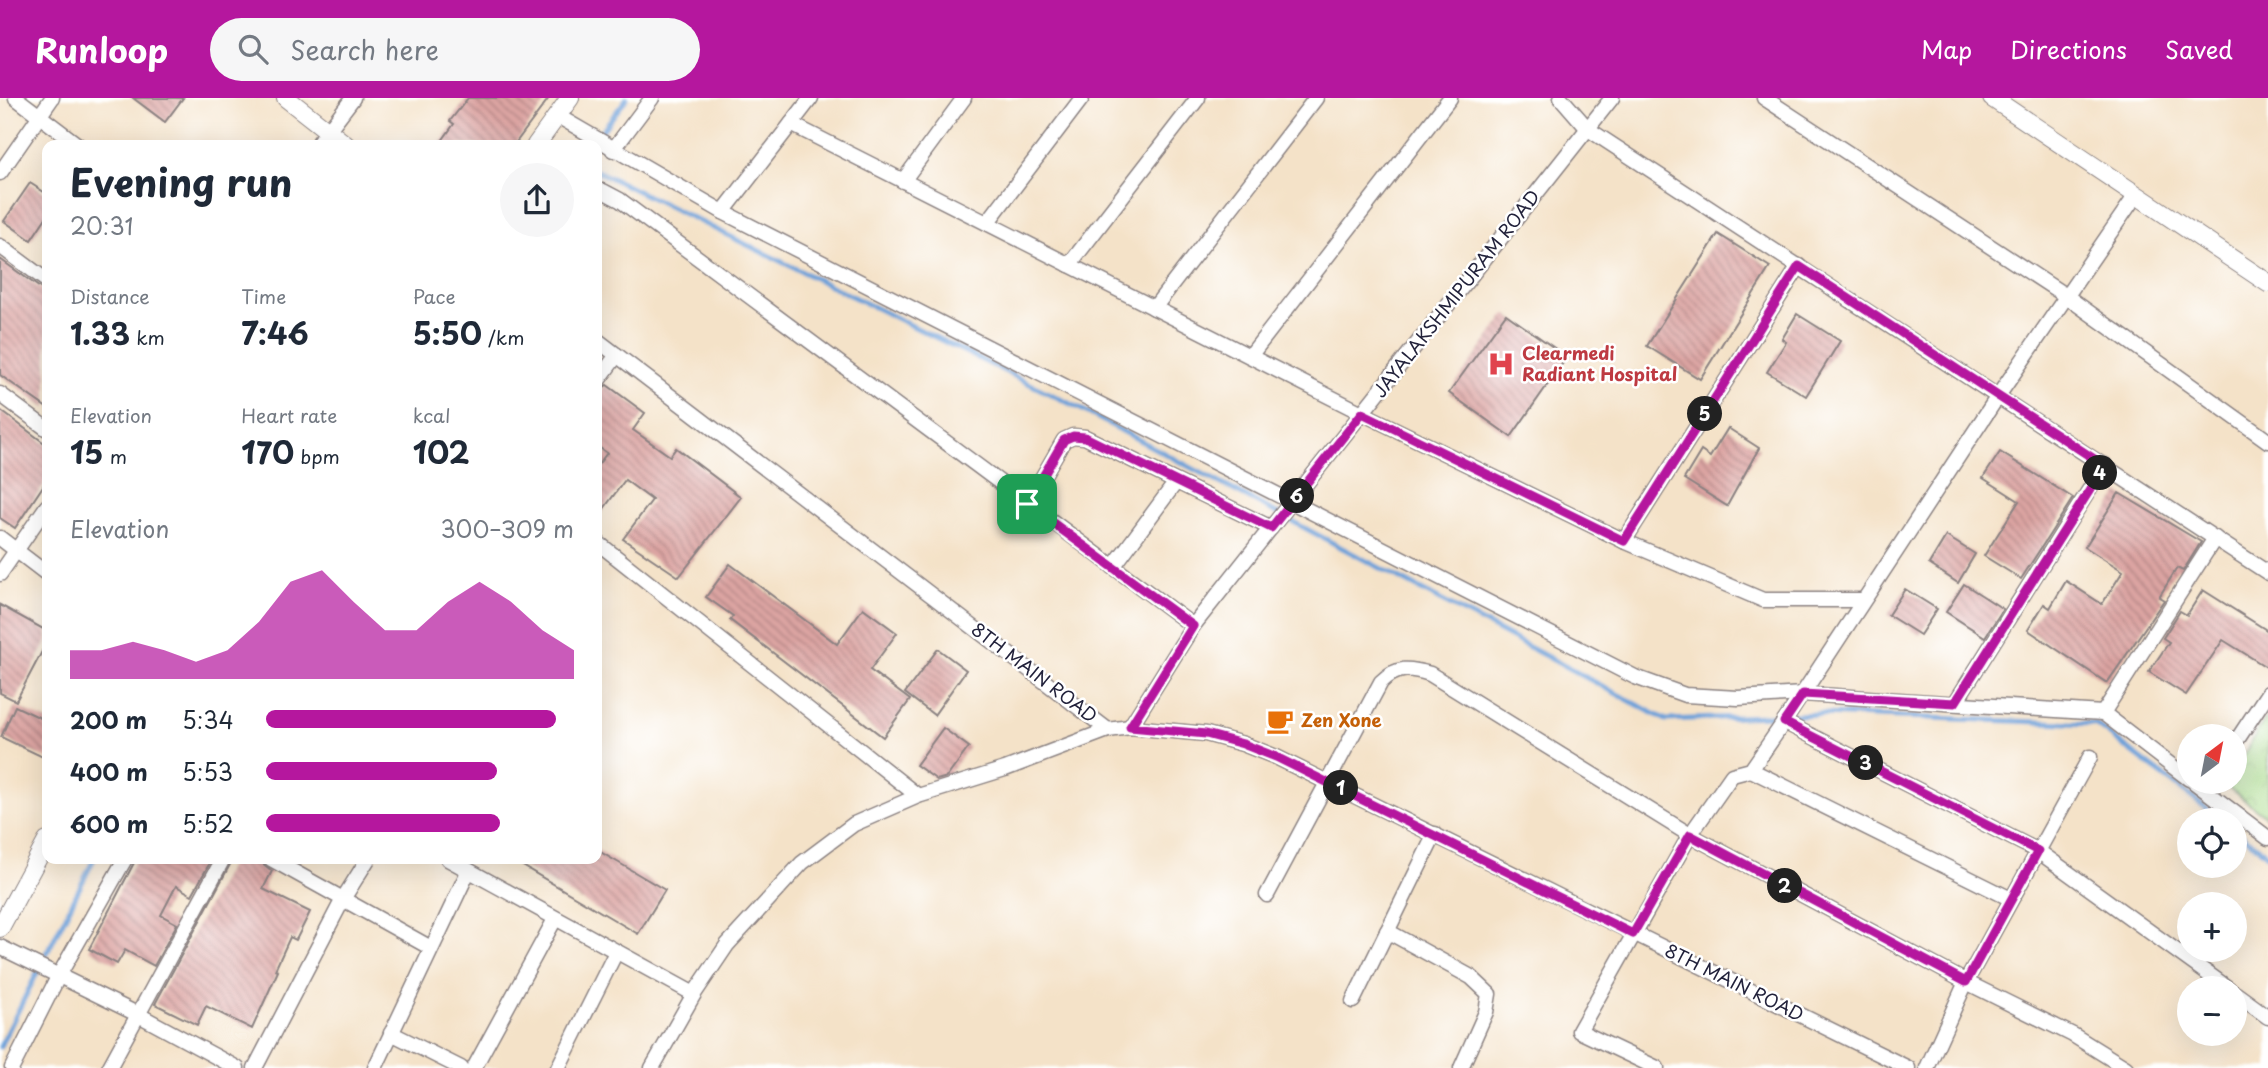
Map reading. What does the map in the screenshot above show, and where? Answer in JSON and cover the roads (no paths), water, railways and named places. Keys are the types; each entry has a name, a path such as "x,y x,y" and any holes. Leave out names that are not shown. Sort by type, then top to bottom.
{"street":[{"path":"16,98 72,140"},
{"path":"0,173 52,98"},
{"path":"286,98 322,138 353,98"},
{"path":"539,140 570,98"},
{"path":"613,150 652,98"},
{"path":"723,212 811,98"},
{"path":"903,181 964,98"},
{"path":"987,223 1082,98"},
{"path":"1069,265 1198,98"},
{"path":"1154,307 1316,98"},
{"path":"1250,356 1450,98"},
{"path":"1561,98 1588,129 2268,573"},
{"name":"JAYALAKSHMIPURAM ROAD","path":"1130,727 1193,626 1612,98"},
{"path":"1765,98 2067,296 2268,441"},
{"path":"1993,98 2268,283"},
{"path":"556,115 597,140"},
{"path":"791,124 1362,413 1624,541 1763,600 1863,600"},
{"path":"602,143 723,212 1635,677 1685,695 1738,698 1803,694 2103,713 2177,770"},
{"path":"602,192 620,200 1193,626"},
{"path":"1657,1068 1579,1031 1690,835 1732,775 1751,770 1998,396 2136,195"},
{"path":"0,246 42,277"},
{"path":"1624,541 1799,266"},
{"name":"8TH MAIN ROAD","path":"602,344 1108,730 1130,727 1206,734 1243,744 1435,834 1908,1068"},
{"path":"602,375 617,355"},
{"path":"0,394 42,425"},
{"path":"1027,504 1064,440 1073,436 1085,437 1271,528"},
{"path":"1955,703 2105,466"},
{"path":"1113,567 1176,482"},
{"path":"0,574 42,513"},
{"path":"0,538 42,569"},
{"path":"2103,713 2215,538"},
{"path":"602,546 918,796"},
{"path":"1267,895 1381,682 1391,672 1409,667 1430,674 1690,835 1966,982 2073,1035 2126,1068"},
{"path":"2247,725 2268,693"},
{"path":"1784,722 2038,851 2211,976"},
{"path":"652,1068 694,994 727,945 802,863 854,824 918,796 1005,769 1108,730"},
{"path":"1927,1068 1966,982 2090,757"},
{"path":"1751,770 2011,899"},
{"path":"2213,794 2268,838"},
{"path":"1353,1001 1435,834"},
{"path":"0,929 42,850"},
{"path":"12,1068 58,977 122,864"},
{"path":"109,1068 220,864"},
{"path":"280,864 431,948"},
{"path":"255,1068 343,899 365,864"},
{"path":"456,864 694,994"},
{"path":"375,1068 468,872"},
{"path":"474,1068 555,919"},
{"path":"1387,931 1472,977 1489,994 1486,1012 1461,1068"},
{"path":"0,947 137,1014 237,1068"},
{"path":"558,1068 616,952"},
{"path":"2247,1002 2268,1017"},
{"path":"391,1033 461,1068"}],"waterway":[{"path":"595,140 627,98"},
{"path":"602,173 1077,407 1666,720 1821,714 2095,724 2206,808"},
{"path":"2247,838 2268,855"},
{"path":"0,1047 92,864"}],"place":[{"name":"Clearmedi Radiant Hospital","path":"1501,364"},
{"name":"Zen Xone","path":"1280,721"}]}
